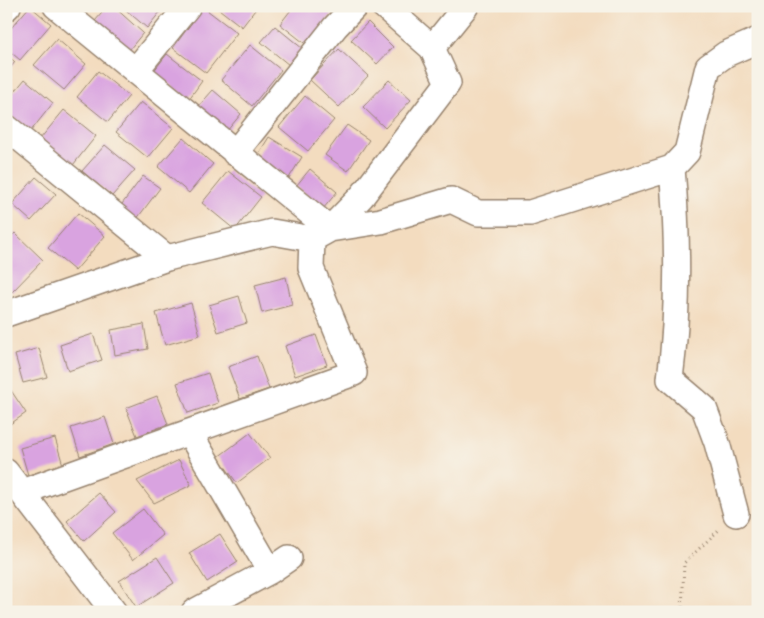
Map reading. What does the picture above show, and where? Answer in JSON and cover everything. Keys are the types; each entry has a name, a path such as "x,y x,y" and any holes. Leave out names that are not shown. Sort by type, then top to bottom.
{"street":[{"path":"56,6 235,153 321,234"},
{"path":"136,70 188,6"},
{"path":"235,153 335,27 355,6"},
{"path":"22,492 354,373 311,268 321,234 362,196 448,83 432,48 384,6"},
{"path":"432,48 466,6"},
{"path":"9,309 166,258 272,232 321,234 381,221 451,200 478,213 530,213 672,168 687,152 708,67 726,54 758,40"},
{"path":"6,127 166,258"},
{"path":"672,168 676,207 676,328 670,379 704,408 736,514"},
{"path":"189,432 279,564 194,612"},
{"path":"6,472 114,612"}],"path":[{"path":"682,612 684,563 736,514"}],"building":[{"path":"30,6 51,24 20,60 6,48 6,34"},
{"path":"108,6 113,6 143,33 129,50 95,21"},
{"path":"129,6 165,6 147,28 126,10"},
{"path":"215,6 258,6 242,27"},
{"path":"294,6 332,6 336,9 308,46 280,24"},
{"path":"203,7 237,33 206,73 173,48"},
{"path":"368,22 393,47 377,64 351,40"},
{"path":"275,26 303,49 289,65 261,42"},
{"path":"57,39 86,64 64,90 34,65"},
{"path":"250,45 281,70 252,106 221,80"},
{"path":"339,49 368,76 339,107 310,80"},
{"path":"6,54 15,62 6,73"},
{"path":"167,54 202,81 189,99 153,72"},
{"path":"98,71 129,96 108,122 77,97"},
{"path":"25,79 53,103 30,132 6,112 6,102"},
{"path":"389,80 411,100 385,128 363,107"},
{"path":"213,90 241,114 226,132 197,108"},
{"path":"305,96 334,120 308,151 279,127"},
{"path":"141,102 173,128 148,158 116,132"},
{"path":"64,110 96,136 73,165 40,139"},
{"path":"347,125 369,140 348,171 325,155"},
{"path":"269,137 302,157 289,178 256,158"},
{"path":"183,138 213,164 189,193 158,167"},
{"path":"105,145 135,170 112,196 82,171"},
{"path":"310,169 337,192 323,209 296,186"},
{"path":"228,171 261,197 235,230 202,203"},
{"path":"143,176 160,188 136,220 119,208"},
{"path":"36,177 56,194 31,221 12,204"},
{"path":"78,213 105,236 75,271 48,248"},
{"path":"15,233 43,260 12,292 6,286 6,241"},
{"path":"286,277 292,305 262,313 255,285"},
{"path":"239,296 247,323 218,332 209,305"},
{"path":"191,303 200,335 165,345 156,313"},
{"path":"144,324 148,349 115,355 111,330"},
{"path":"93,334 102,360 68,371 60,345"},
{"path":"316,335 327,365 295,376 285,346"},
{"path":"39,348 47,377 23,383 15,355"},
{"path":"257,356 269,389 240,399 228,367"},
{"path":"208,373 218,403 188,413 177,383"},
{"path":"10,389 26,413 6,427 6,391"},
{"path":"157,396 168,424 137,436 126,408"},
{"path":"105,417 114,444 80,456 71,428"},
{"path":"250,433 270,458 237,483 218,457"},
{"path":"55,438 63,465 28,475 20,448"},
{"path":"179,460 191,485 154,503 137,481"},
{"path":"99,493 116,512 84,541 67,521"},
{"path":"143,509 163,535 133,560 112,533"},
{"path":"220,534 238,562 207,582 189,553"},
{"path":"157,557 174,583 136,607 119,581"}]}
